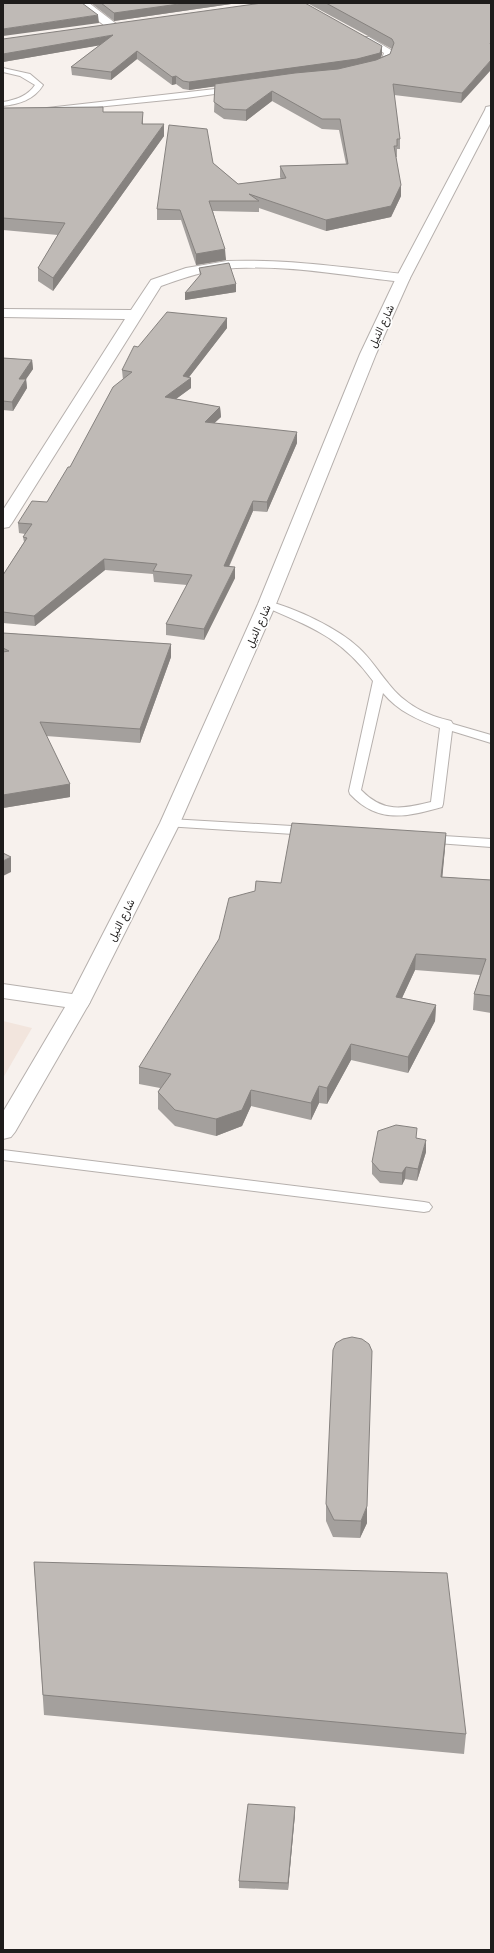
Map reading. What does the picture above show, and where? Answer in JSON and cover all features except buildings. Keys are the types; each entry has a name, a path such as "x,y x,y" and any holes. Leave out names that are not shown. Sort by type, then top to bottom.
{"main road":[{"path":"81,3 112,26"},
{"name":"شارع النيل","path":"3,1132 79,1002 170,822 268,604 368,354 403,278 491,110"},
{"path":"3,523 156,283 182,273 225,265 264,264 403,278"},
{"path":"3,313 136,315"},
{"path":"3,991 79,1002"}],"lane":[{"path":"358,35 388,52 384,63 363,70"},
{"path":"3,70 22,73 34,78 39,85 35,92 26,98 4,104"},
{"path":"40,110 138,101 243,88"},
{"path":"268,604 327,630 342,640 356,652 390,695 404,706 421,715 491,739"},
{"path":"379,681 354,791 363,802 376,809 393,812 414,811 437,804 447,724"},
{"path":"170,822 319,832"},
{"path":"413,838 491,843"},
{"path":"3,1155 424,1207"}],"shaded area":[{"path":"3,1021 32,1028 3,1078"}]}
